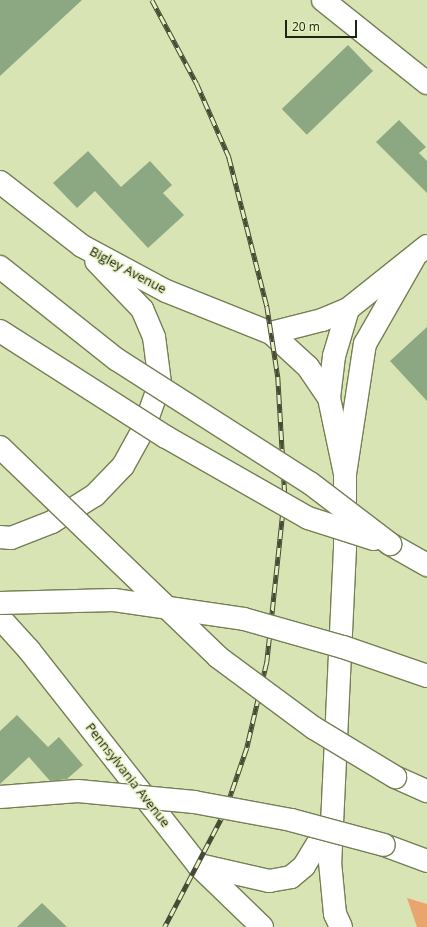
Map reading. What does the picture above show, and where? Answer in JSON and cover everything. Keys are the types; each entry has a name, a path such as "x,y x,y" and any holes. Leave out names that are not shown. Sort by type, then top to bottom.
{"main road":[{"path":"324,0 425,77"},
{"name":"Bigley Avenue","path":"0,182 82,246 166,291 271,333 308,367 329,398"},
{"path":"0,537 11,538 52,522 95,495 123,466 144,428 160,383 154,337 142,309 82,246"},
{"path":"271,333 322,320 348,309 387,275 420,252"},
{"path":"341,927 335,914 330,862 345,548 345,474 365,344 420,252"},
{"path":"0,267 116,359 310,483 390,544 427,565"},
{"path":"345,474 329,398 334,356 348,309"},
{"path":"0,331 166,437 308,518 390,544"},
{"path":"0,447 218,657 314,728 395,777 427,791"},
{"path":"0,603 114,600 244,619 343,647 427,676"},
{"name":"Pennsylvania Avenue","path":"0,618 30,650 198,864 262,927"},
{"path":"0,797 78,791 194,802 290,820 384,845 427,861"},
{"path":"198,864 262,880 291,877 304,866 332,821"}],"shaded area":[{"path":"407,898 427,904 427,927 417,927"}],"building":[{"path":"0,0 82,0 0,76"},
{"path":"348,45 373,71 307,135 282,109"},
{"path":"399,120 426,147 419,153 427,161 427,193 376,142"},
{"path":"88,151 121,187 150,161 172,185 163,193 184,215 148,248 95,191 77,208 53,183"},
{"path":"427,327 427,401 390,361"},
{"path":"17,715 48,747 59,737 83,765 67,779 50,781 29,757 0,784 0,731"},
{"path":"42,903 67,927 17,927"}],"railway":[{"path":"152,0 197,84 229,157 267,306 278,377 285,494 267,662 247,748 225,812 165,927"}]}
